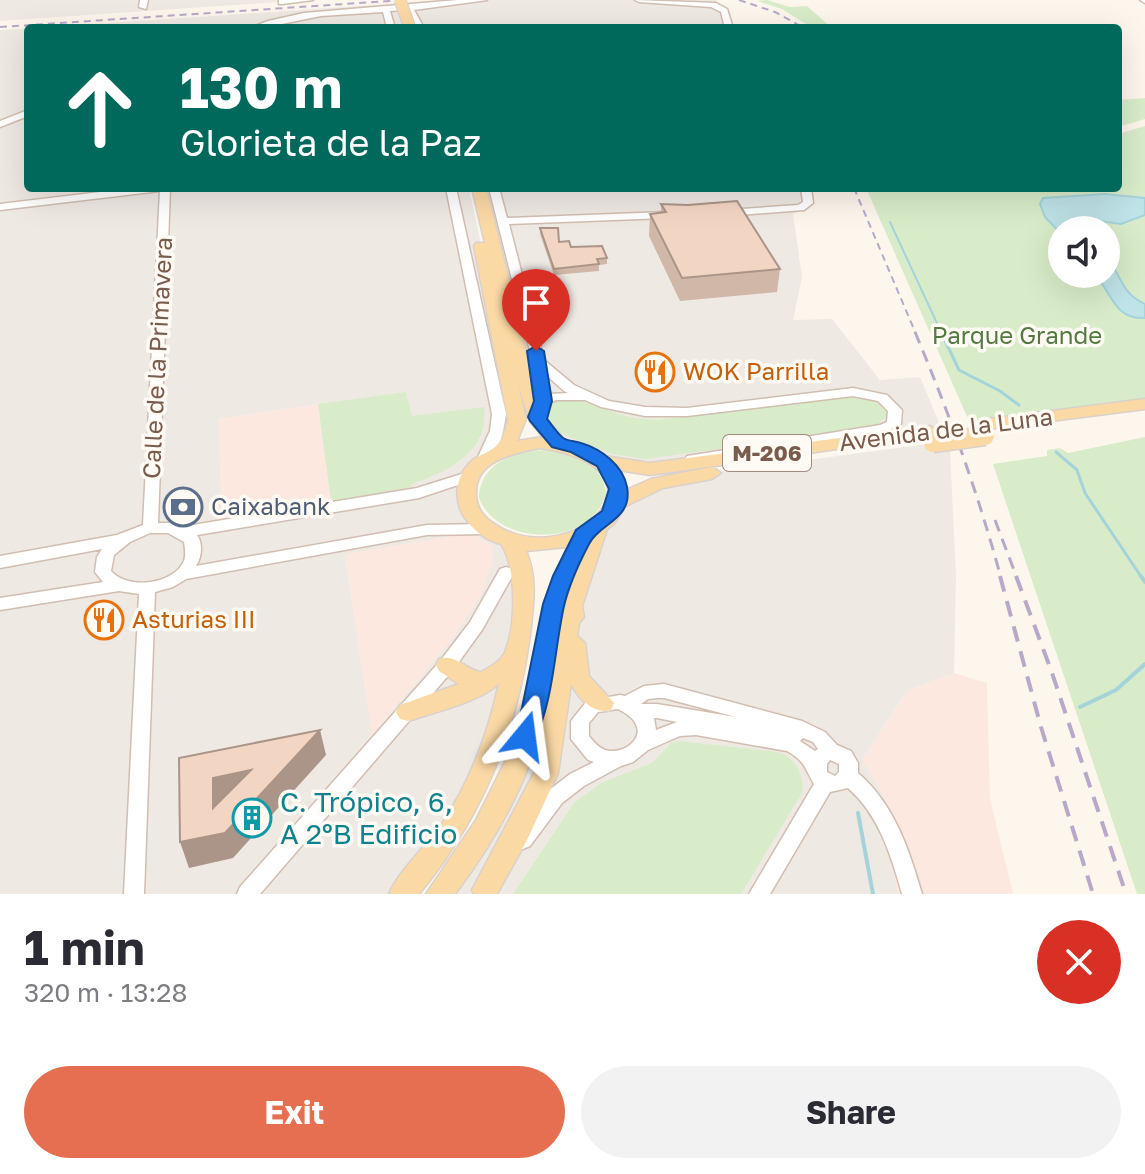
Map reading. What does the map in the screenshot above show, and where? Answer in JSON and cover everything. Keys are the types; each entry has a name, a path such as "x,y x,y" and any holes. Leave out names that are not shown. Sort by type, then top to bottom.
{"main road":[{"path":"394,0 401,24"},
{"path":"400,0 409,24"},
{"path":"470,192 517,419 514,432 504,448"},
{"path":"480,192 526,383 558,443"},
{"name":"Avenida de la Luna","path":"603,462 650,469 931,437 1145,404"},
{"name":"Avenida de la Luna","path":"982,430 1145,415"},
{"name":"Avenida de la Luna","path":"616,503 658,483 691,476 931,437"},
{"name":"M-206","path":"468,477 484,459 504,448 531,443 558,443 584,450 603,462"},
{"path":"603,462 614,475 618,489 616,503"},
{"path":"468,477 464,500 468,512 484,529 508,539 533,544 559,542 590,531"},
{"name":"M-206","path":"439,894 489,823 516,764 534,708 554,604 590,531 616,503"},
{"path":"484,892 518,832 546,773 571,606 590,531"},
{"path":"402,894 427,866 462,814 490,761 507,706 517,656 525,574 519,553 508,539"},
{"path":"571,606 575,631 575,676 584,690 603,703"},
{"path":"408,712 444,701 487,682 517,656"},
{"path":"447,665 470,680 487,682"}],"street":[{"path":"282,2 309,0"},
{"path":"269,24 306,14 483,0"},
{"path":"639,0 713,5 724,11 728,24"},
{"path":"409,8 418,24"},
{"path":"349,10 373,12 389,24"},
{"path":"386,10 389,24"},
{"path":"0,124 24,115"},
{"path":"0,207 128,192"},
{"name":"Calle de la Primavera","path":"150,528 162,192"},
{"path":"452,192 499,414 497,431 484,459"},
{"path":"495,192 537,361 540,409 567,395 590,398 638,413 655,414 853,392 882,398 895,410 894,424 883,429 708,455 650,469"},
{"path":"718,213 800,208 808,203 807,192"},
{"path":"503,221 686,214"},
{"path":"537,361 551,377 590,398"},
{"path":"183,532 419,493 468,477"},
{"path":"0,562 120,540 150,528 170,528 192,539 195,549 191,564 182,574"},
{"path":"0,604 116,586 147,589 182,574 427,530 484,529"},
{"path":"116,586 105,576 102,566 110,549 120,540"},
{"path":"247,894 447,665 476,626 506,573"},
{"path":"134,894 147,589"},
{"path":"616,759 593,754 580,739 580,721 593,706 603,703 794,735 841,782 849,777"},
{"path":"633,708 648,726 646,743"},
{"path":"484,892 555,797 577,780 616,759 634,755 646,743 678,729 696,728 790,744 825,763 848,763 849,777 878,806 902,860 912,894"},
{"path":"759,894 825,763"}],"shaded area":[{"path":"0,0 309,0 0,21"},
{"path":"448,0 718,0 714,3 727,9 733,24 95,24"},
{"path":"24,29 24,192 470,192 511,384 514,432 464,487 525,574 490,761 402,894 0,894 0,30","holes":["318,404 331,502 221,520 219,419","471,533 491,546 493,558 482,593 451,640 372,735 345,554"]},
{"path":"480,192 813,192 814,204 793,214 802,277 793,320 832,319 880,380 920,377 940,425 930,431 650,469 603,462 546,431"},
{"path":"318,404 331,502 220,520 219,419"},
{"path":"933,443 950,450 956,575 954,673 907,691 862,760 888,803 869,810 891,859 898,894 439,894 489,823 616,503 691,476"},
{"path":"471,533 491,546 493,558 482,593 451,640 372,736 345,553"},
{"path":"954,673 987,683 990,799 1013,894 898,894 891,859 869,810 862,760 907,691"}],"green space":[{"path":"767,0 790,7 807,6 827,24 806,24 782,9 757,1"},
{"path":"1145,98 1145,119 1122,126 1122,100"},
{"name":"Parque Grande","path":"1145,126 1145,400 969,421 868,192 1122,192 1122,133"},
{"path":"406,392 412,416 484,407 484,423 473,448 452,466 411,487 331,502 318,404"},
{"path":"846,397 869,398 888,410 888,414 876,427 645,459 612,454 565,435 557,431 547,417 550,401 559,399 577,400 624,415 657,420"},
{"path":"1145,437 1145,894 1137,894 993,464 1047,456 1047,450 1060,448 1068,453"},
{"path":"548,450 586,462 599,475 606,494 597,511 583,524 564,532 544,535 524,533 505,526 490,514 479,498 486,475 502,460"},
{"path":"678,741 777,752 789,758 800,774 802,793 741,894 513,894 574,803 601,783 652,763 671,743"}],"water":[{"path":"1105,194 1145,198 1145,215 1121,224 1120,216 1048,216 1048,220 1040,204 1043,198"},
{"path":"1120,279 1130,294 1145,304 1145,318 1127,315 1104,288 1120,288"}],"building":[{"path":"737,201 780,269 682,278 650,214 666,212 661,204"},
{"path":"540,228 558,228 559,242 569,241 571,247 602,246 607,258 597,259 599,264 554,269"},
{"path":"320,730 225,833 180,842 179,758","holes":["251,770 213,808 213,778"]}],"waterway":[{"path":"890,222 942,334"},
{"path":"941,332 959,370 1000,391 1019,405"},
{"path":"1056,452 1077,470 1085,493 1142,578"},
{"path":"1141,576 1145,582"},
{"path":"1080,707 1116,690 1145,664"},
{"path":"858,813 873,894"}],"railway":[{"path":"45,24 404,0"},
{"path":"739,0 775,12 797,24"},
{"path":"0,27 24,25"},
{"path":"856,192 916,334"},
{"path":"915,332 962,454 1001,578"},
{"path":"995,520 1017,578"},
{"path":"1000,576 1041,727 1093,894"},
{"path":"1016,576 1126,894"}],"place":[{"name":"WOK Parrilla","path":"655,372"},
{"name":"Caixabank","path":"183,507"},
{"name":"Asturias III","path":"104,620"},
{"name":"C. Trópico, 6, A 2ºB Edificio","path":"252,818"}],"route":[{"path":"525,736 563,576 583,535 609,516 616,503 618,489 614,475 603,462 576,447 558,443 539,421 537,417 543,401 536,351"}]}
